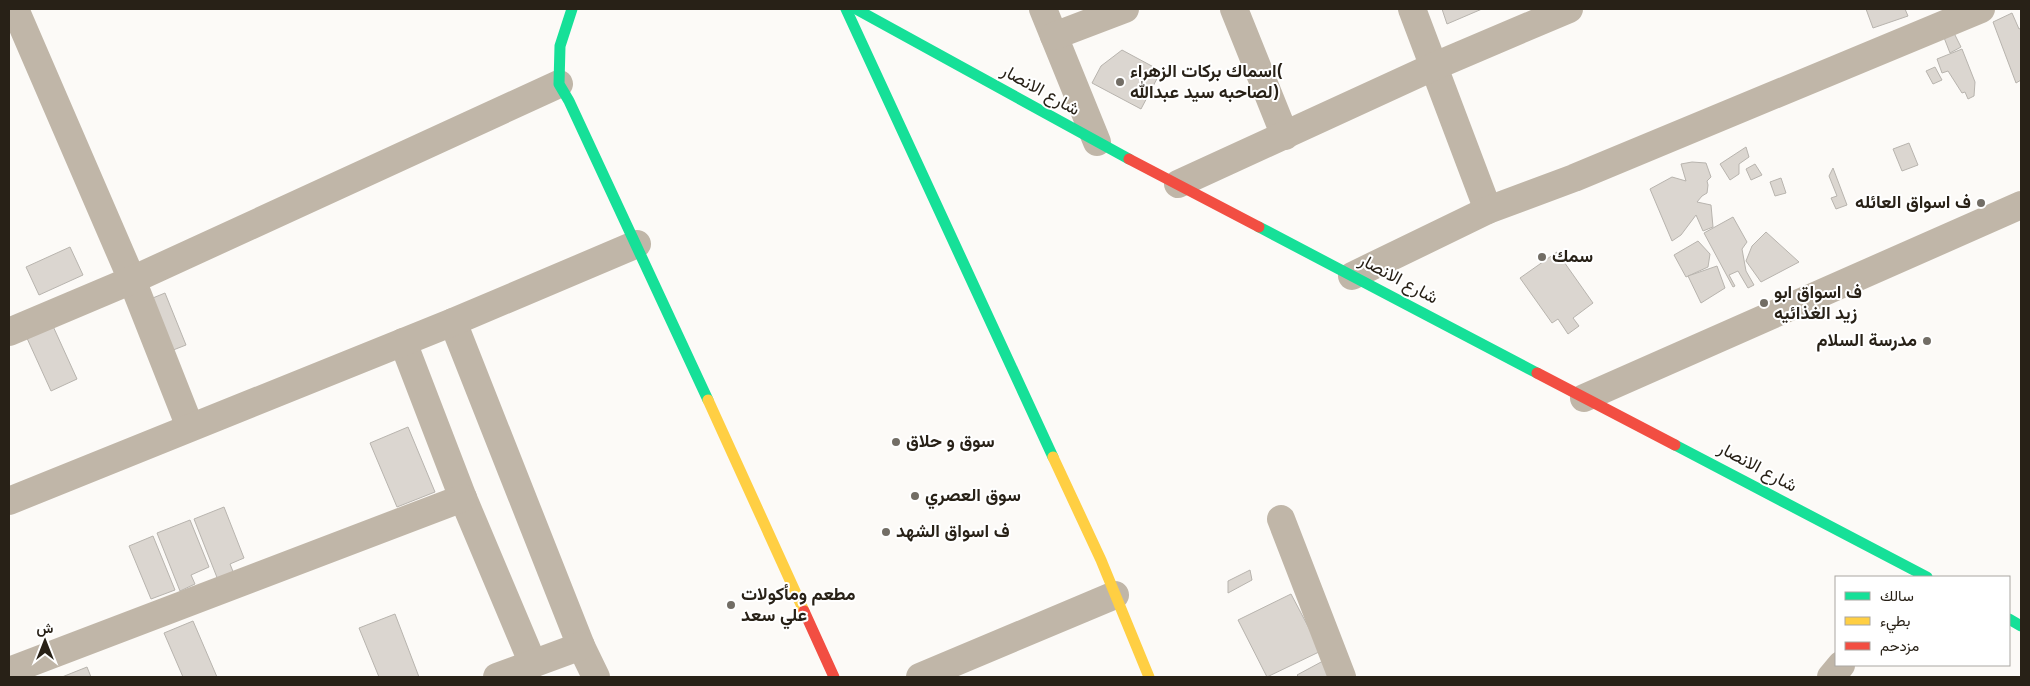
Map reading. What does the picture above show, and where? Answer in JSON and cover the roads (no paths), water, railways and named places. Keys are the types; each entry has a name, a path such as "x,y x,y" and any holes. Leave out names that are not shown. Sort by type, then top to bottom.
{"street":[{"path":"15,9 132,280 190,427"},
{"path":"572,9 560,46 559,84 637,244 834,677"},
{"path":"846,9 1101,560 1150,677"},
{"name":"شارع الانصار","path":"856,9 1097,142 1584,398 1910,574"},
{"path":"1043,9 1097,142"},
{"path":"1054,36 1125,9"},
{"path":"1234,9 1285,136"},
{"path":"1412,9 1488,210"},
{"path":"1178,184 1435,66 1569,9"},
{"path":"1352,276 1488,210 1574,178 1981,9"},
{"path":"9,332 132,280 559,84"},
{"path":"1584,398 2021,205"},
{"path":"9,501 453,322 637,244"},
{"path":"453,322 581,646 596,677"},
{"path":"403,342 462,498 533,664"},
{"path":"9,671 462,498"},
{"path":"1281,519 1342,677"},
{"path":"932,675 1115,595"},
{"path":"497,677 581,646"},
{"path":"1831,677 1840,666"}],"place":[{"name":"اسماك بركات الزهراء( لصاحبه سيد عبدالله)","path":"1120,82"},
{"name":"ف اسواق العائله","path":"1981,203"},
{"name":"سمك","path":"1542,257"},
{"name":"ف اسواق ابو زيد الغذائيه","path":"1764,303"},
{"name":"مدرسة السلام","path":"1927,341"},
{"name":"سوق و حلاق","path":"896,442"},
{"name":"سوق العصري","path":"915,496"},
{"name":"ف اسواق الشهد","path":"886,532"},
{"name":"مطعم ومأكولات علي سعد","path":"731,605"}]}
